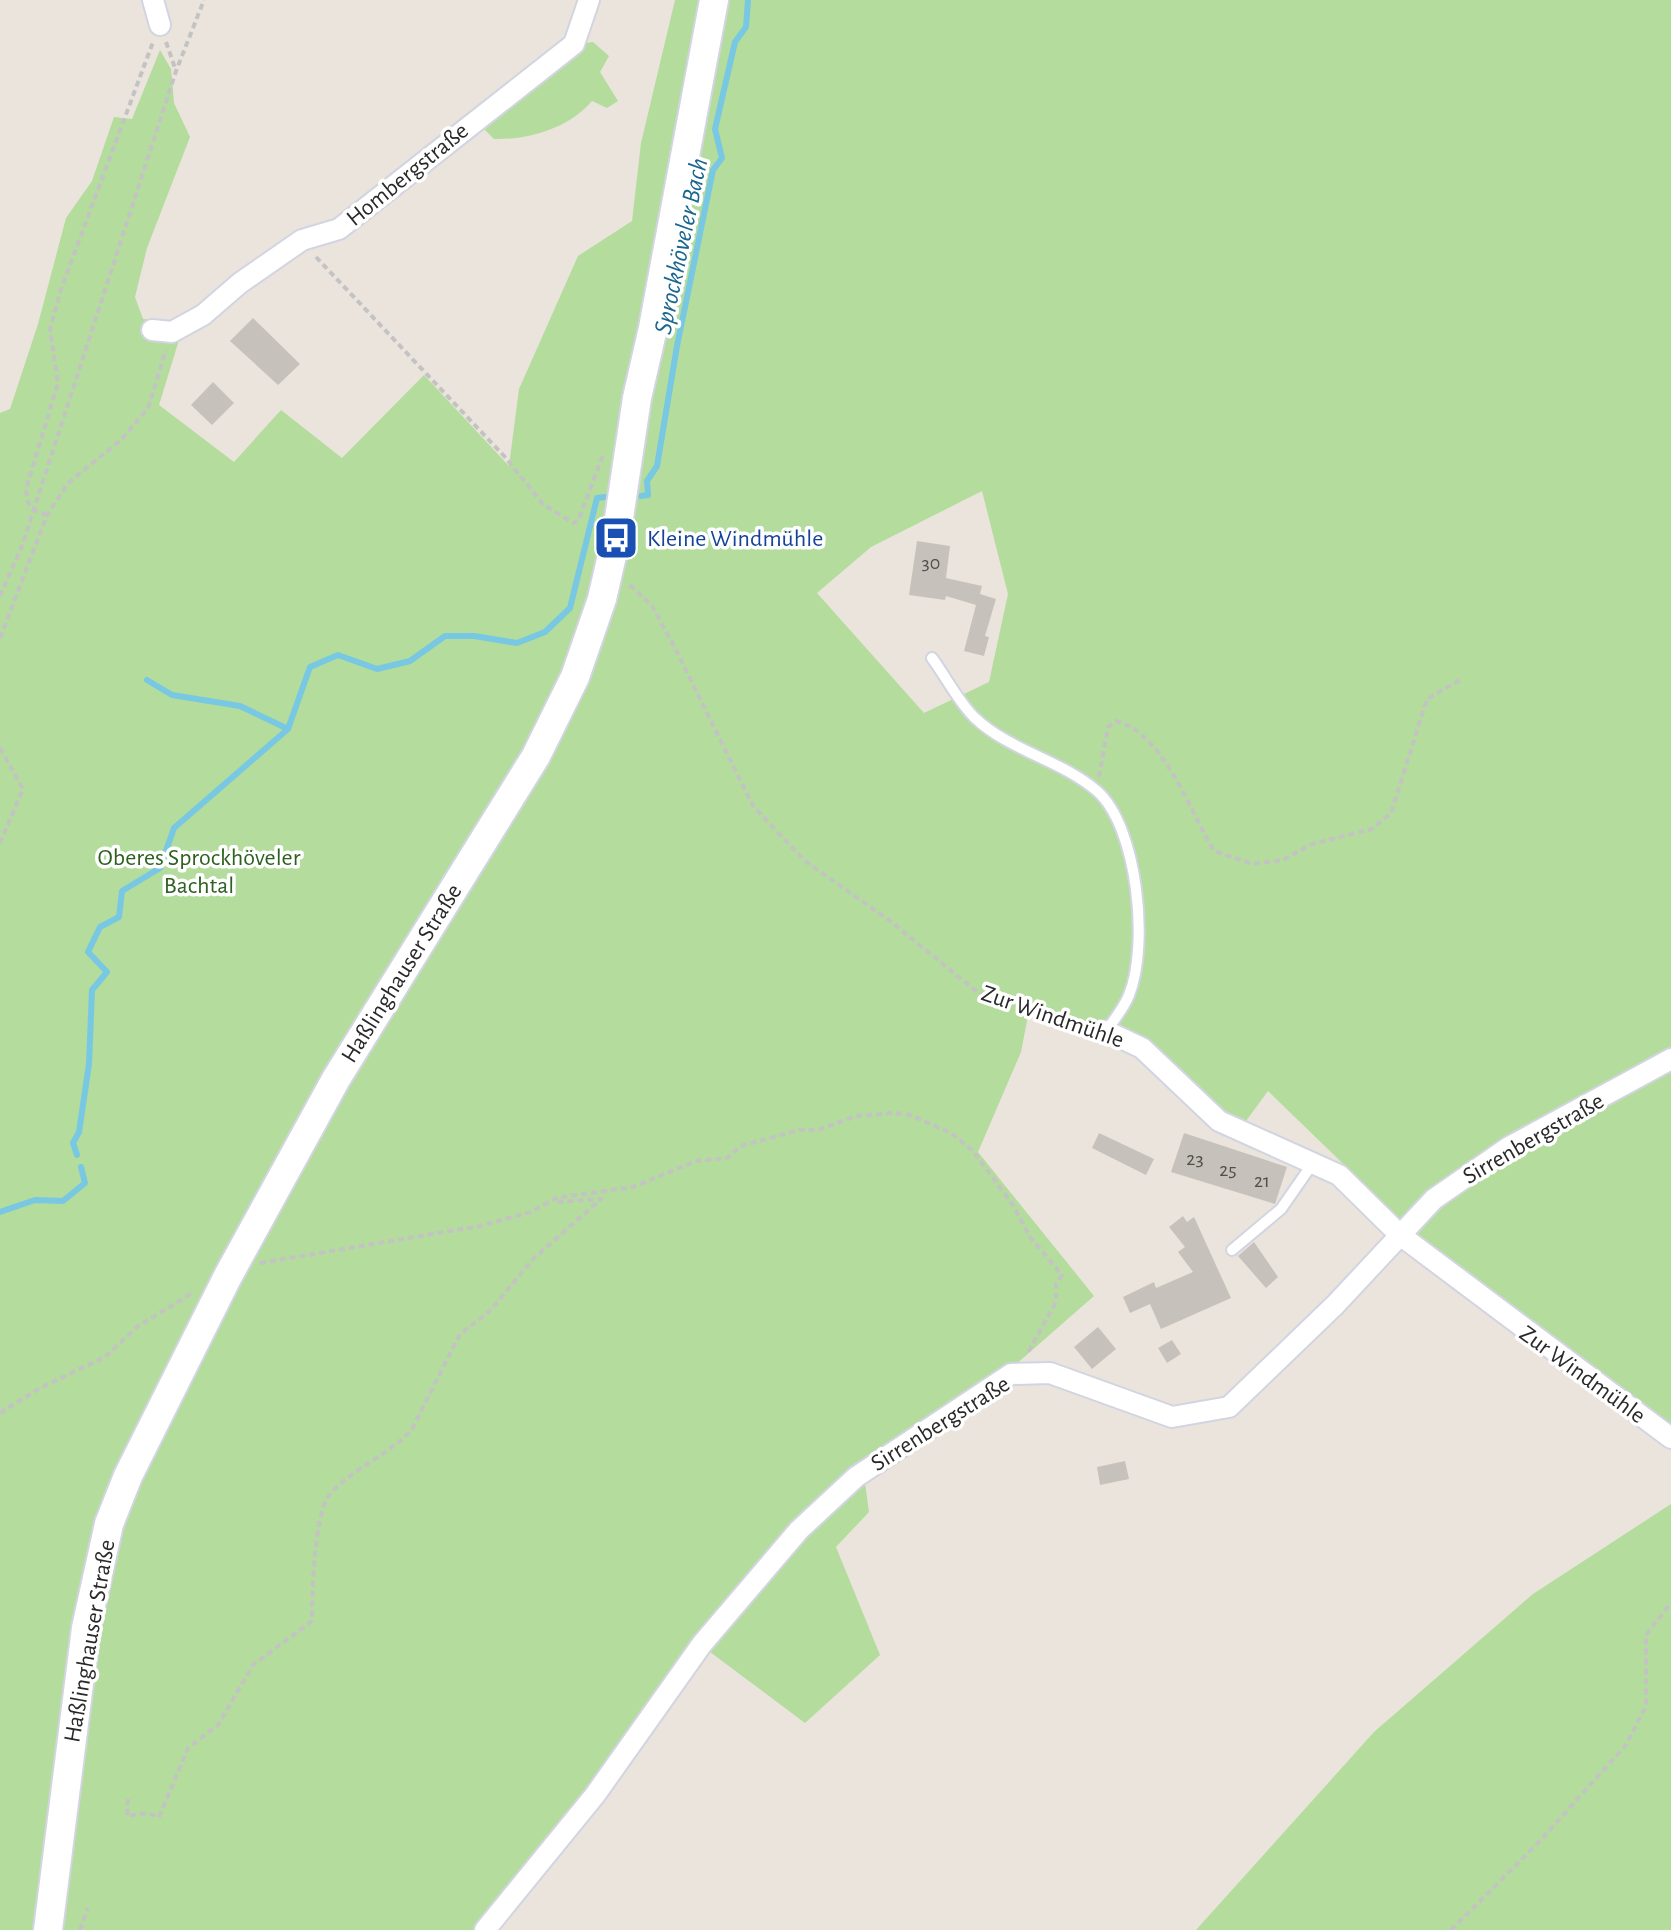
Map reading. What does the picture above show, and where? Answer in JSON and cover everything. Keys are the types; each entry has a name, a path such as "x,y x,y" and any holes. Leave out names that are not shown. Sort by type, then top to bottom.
{"main road":[{"name":"Haßlinghauser Straße","path":"48,1930 86,1628 109,1524 150,1428 228,1276 350,1053 536,756 575,677 602,599 613,555 637,398 653,328 714,0"}],"street":[{"path":"153,0 160,25"},
{"name":"Hombergstraße","path":"162,331 203,315 251,274 302,240 339,229 481,114 574,44 589,0"},
{"name":"Zur Windmühle","path":"1106,1031 1142,1048 1219,1121 1339,1175 1400,1235 1671,1438"},
{"name":"Sirrenbergstraße","path":"485,1930 595,1795 702,1644 799,1530 856,1477 1011,1374 1050,1373 1172,1417 1229,1407 1336,1304 1434,1199 1473,1170 1671,1059"}],"lane":[{"path":"932,658 974,718 1097,791 1115,812 1126,836 1137,884 1136,950 1130,994 1106,1031"},
{"path":"1232,1250 1281,1209 1313,1163"}],"path":[{"path":"0,596 22,546 176,71 204,0"},
{"path":"160,25 176,71"},
{"path":"47,515 32,510 27,503 26,489 58,383 50,329 61,289 160,25"},
{"path":"302,240 505,457 543,504 573,523 578,521 605,451"},
{"path":"0,638 47,515 68,483 121,440 148,408 162,331"},
{"name":"Zur Windmühle","path":"613,555 630,584 652,606 753,806 805,861 889,920 977,992 1106,1031"},
{"path":"1097,791 1108,727 1116,721 1125,723 1163,759 1214,851 1253,864 1283,860 1312,844 1372,829 1391,813 1427,699 1460,680"},
{"path":"0,748 23,789 0,843"},
{"path":"228,1276 250,1265 480,1226 531,1212 556,1198 633,1187 696,1161 727,1158 741,1146 799,1130 818,1130 856,1116 878,1113 910,1115 951,1133 972,1150 1013,1205 1030,1237 1062,1275 1056,1284 1056,1302 1046,1323 1011,1374"},
{"path":"128,1799 127,1816 147,1813 159,1817 188,1748 218,1725 253,1665 312,1621 314,1560 322,1506 331,1493 378,1454 401,1441 412,1429 460,1334 490,1311 533,1259 601,1199 565,1200 544,1205"},
{"path":"0,1413 40,1388 105,1357 138,1326 195,1291"},
{"path":"1451,1930 1538,1843 1626,1745 1646,1706 1646,1635 1671,1603"},
{"path":"80,1930 88,1908"}],"green space":[{"name":"Oberes Sprockhöveler Bachtal","path":"675,0 1671,0 1671,1430 1426,1244 1268,1091 1243,1125 1223,1117 1137,1035 1030,1005 1021,1052 978,1152 1094,1296 1007,1372 854,1470 480,1930 0,1930 0,413 10,409 38,324 66,218 92,181 114,117 132,119 160,50 171,69 174,103 190,137 147,248 135,297 143,319 176,323 179,340 159,405 234,462 281,410 342,458 424,375 509,466 519,389 578,256 632,221 641,143","holes":["982,491 1008,594 989,682 924,713 817,593 871,547"]},
{"path":"593,42 609,56 600,72 618,101 607,108 592,101 572,118 534,135 494,139 482,127 579,44"},
{"path":"865,1483 869,1512 836,1547 880,1655 805,1723 706,1649 803,1532"},
{"path":"1671,1504 1671,1930 1196,1930 1374,1732 1533,1594"}],"building":[{"path":"253,318 300,364 278,385 230,341"},
{"path":"213,382 234,403 212,425 191,405"},
{"path":"917,541 950,546 946,578 982,586 980,594 996,599 985,636 989,637 984,656 964,651 976,605 946,596 945,600 909,595"},
{"path":"1099,1133 1154,1159 1146,1175 1092,1148"},
{"path":"1184,1133 1287,1167 1275,1204 1171,1172"},
{"path":"1183,1216 1187,1222 1194,1217 1231,1298 1161,1329 1150,1304 1130,1313 1123,1297 1154,1282 1156,1288 1193,1272 1178,1252 1185,1247 1169,1227"},
{"path":"1254,1242 1278,1277 1266,1288 1238,1256"},
{"path":"1098,1327 1116,1349 1092,1369 1074,1347"},
{"path":"1172,1340 1181,1354 1167,1363 1158,1348"},
{"path":"1125,1461 1129,1479 1100,1485 1097,1467"}],"waterway":[{"name":"Sprockhöveler Bach","path":"641,496 648,495 647,481 657,466 677,346 713,170 722,158 715,129 735,42 746,27 748,0"},
{"name":"Sprockhöveler Bach","path":"77,1155 73,1143 79,1132 89,1064 92,990 107,972 88,952 100,927 119,917 122,891 160,868 174,828 288,729 310,667 338,655 377,669 410,661 445,636 474,636 517,643 545,632 570,608 597,498 605,497"},
{"path":"147,680 172,695 240,706 288,729"},
{"name":"Sprockhöveler Bach","path":"0,1212 35,1200 63,1201 85,1183 81,1167"}],"place":[{"name":"Kleine Windmühle","path":"616,538"}]}
